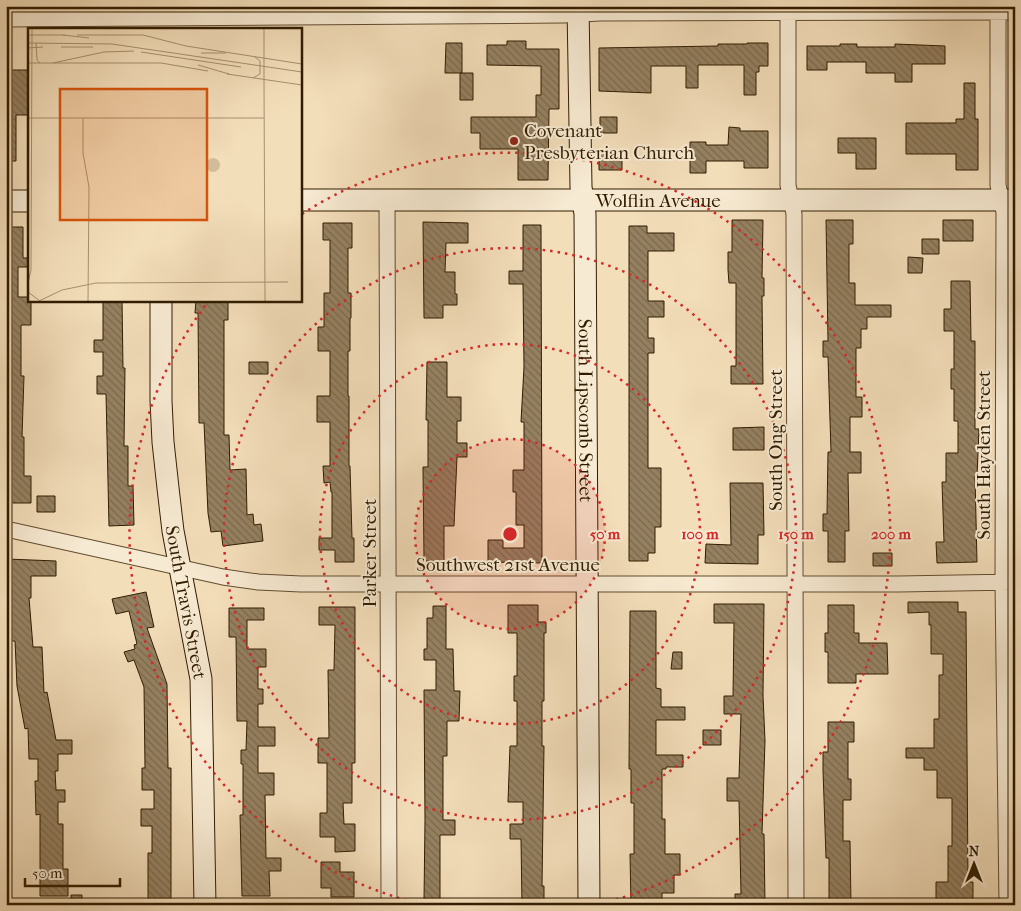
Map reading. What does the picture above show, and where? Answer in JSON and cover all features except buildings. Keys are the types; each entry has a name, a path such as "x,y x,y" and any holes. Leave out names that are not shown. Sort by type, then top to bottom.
{"main road":[{"name":"South Lipscomb Street","path":"578,10 580,177 586,224 589,905"},
{"name":"Wolflin Avenue","path":"301,200 1008,199"},
{"path":"6,202 28,201"},
{"name":"South Travis Street","path":"161,301 163,442 173,531 201,679 205,905"}],"street":[{"path":"6,19 161,12 578,10 600,13 788,9 997,9 1015,12"},
{"name":"South Ong Street","path":"788,9 788,185 794,208 796,905"},
{"name":"South Hayden Street","path":"997,9 998,185 1008,199 1004,212 1009,582 1007,905"},
{"name":"Parker Street","path":"388,200 389,905"},
{"name":"Southwest 21st Avenue","path":"6,530 223,577 258,582 389,584 796,584 1009,582"}],"place":[{"name":"Covenant Presbyterian Church","path":"514,141"}]}
